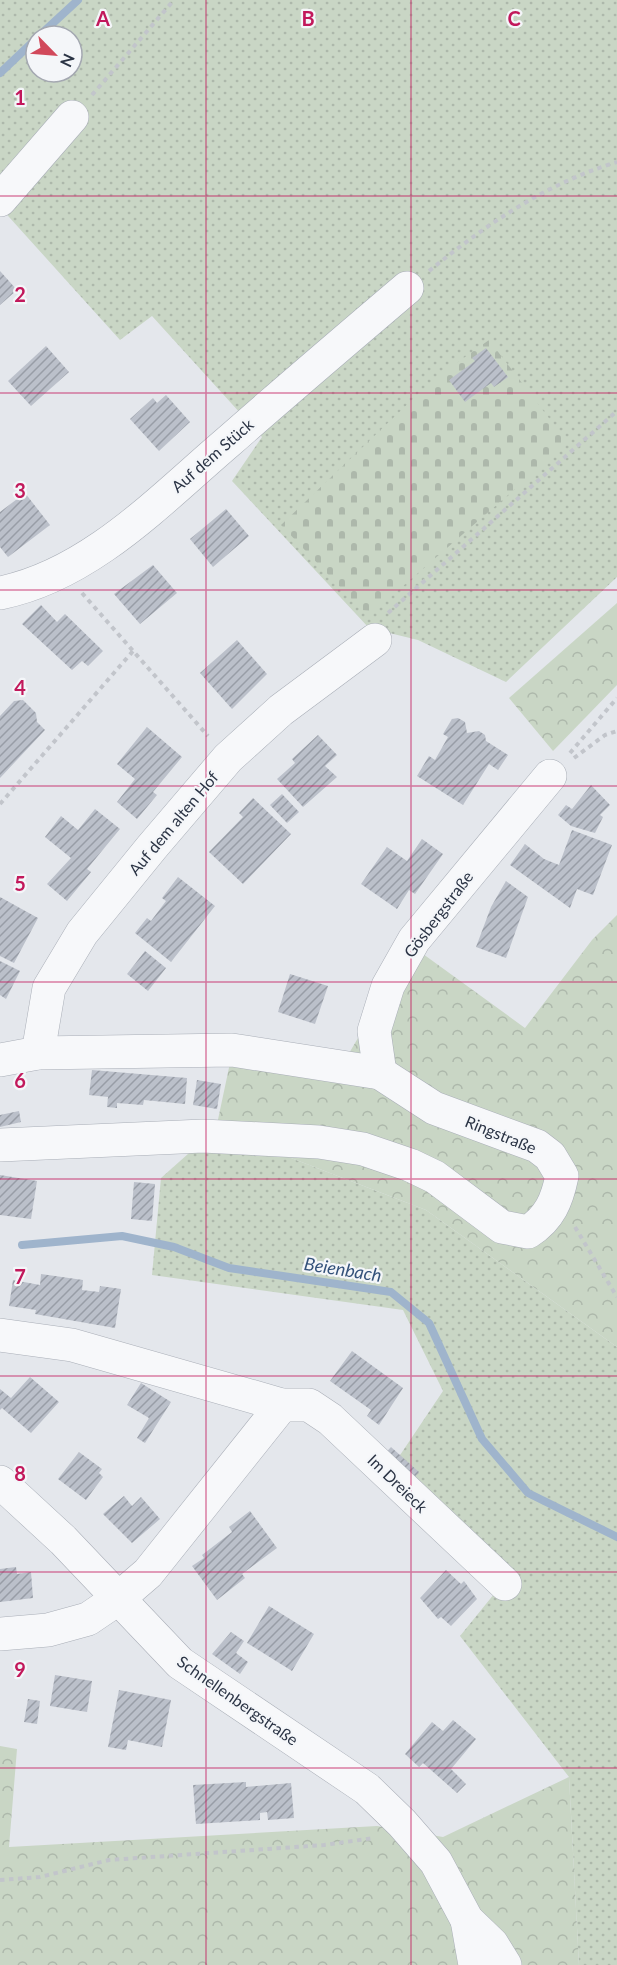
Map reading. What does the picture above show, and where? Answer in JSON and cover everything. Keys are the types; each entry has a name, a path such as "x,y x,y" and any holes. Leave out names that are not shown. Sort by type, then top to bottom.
{"street":[{"path":"0,200 72,117"},
{"name":"Auf dem Stück","path":"0,593 27,588 63,572 130,525 407,288"},
{"name":"Auf dem alten Hof","path":"38,1053 49,988 82,933 228,758 281,710 375,640"},
{"name":"Gösbergstraße","path":"380,1073 374,1031 388,986 409,949 550,776"},
{"name":"Ringstraße","path":"0,1060 38,1053 232,1050 380,1073 434,1108 537,1146 550,1156 562,1176 558,1197"},
{"path":"0,1145 203,1136 319,1142 363,1149 410,1165 435,1177 502,1227 528,1232 544,1222 558,1197"},
{"name":"Im Dreieck","path":"0,1335 72,1345 282,1405 309,1405 330,1419 504,1584"},
{"path":"0,1634 48,1630 88,1619 119,1599 148,1573 282,1405"},
{"name":"Schnellenbergstraße","path":"0,1482 63,1540 180,1663 367,1789 402,1823 436,1862 467,1920"},
{"path":"467,1920 475,1965"},
{"path":"467,1920 492,1944 505,1965"}],"path":[{"path":"72,117 174,0"},
{"path":"407,288 509,210 548,188 617,162"},
{"path":"375,640 383,618 617,411"},
{"path":"63,572 228,758"},
{"path":"0,804 134,651"},
{"path":"550,776 617,698"},
{"path":"550,776 605,735 617,731"},
{"path":"558,1197 617,1297"},
{"path":"0,1880 40,1877 109,1860 324,1845 374,1838 402,1823"}],"green space":[{"path":"0,0 617,0 617,577 506,682 418,640 369,628 232,481 262,437 152,316 120,340 0,207"},
{"path":"489,340 568,443 380,606 369,611 362,610 281,525 434,379"},
{"path":"617,603 617,685 553,751 509,698"},
{"path":"617,915 617,1347 426,1210 216,1129 234,1044 348,1055 412,946 525,1028 592,940"},
{"path":"216,1129 426,1210 617,1347 617,1965 579,1965 569,1777 460,1636 503,1583 388,1473 443,1391 403,1310 152,1275 161,1178"},
{"path":"0,1746 17,1749 9,1847 377,1826 443,1837 569,1777 579,1965 0,1965"}],"building":[{"path":"0,271 17,290 0,305"},
{"path":"46,346 69,372 31,406 8,381"},
{"path":"486,348 508,377 494,387 491,383 465,402 449,380 475,361 472,358"},
{"path":"166,395 190,422 159,451 130,419 153,398 157,403"},
{"path":"25,493 50,525 8,557 0,547 0,512"},
{"path":"226,509 249,536 213,567 190,539"},
{"path":"153,565 177,593 140,624 114,594"},
{"path":"41,605 57,622 65,614 103,651 88,666 82,661 72,670 22,624"},
{"path":"237,640 267,674 232,709 200,673"},
{"path":"23,700 36,713 37,722 45,730 0,778 0,716 14,701"},
{"path":"458,718 465,722 467,733 479,731 485,735 486,741 508,755 498,770 489,764 463,805 417,776 429,756 435,760 448,737 443,734 452,719"},
{"path":"147,727 182,757 153,792 157,795 137,819 117,802 135,779 117,764"},
{"path":"318,735 337,755 325,766 337,777 303,807 277,779 295,763 292,759"},
{"path":"591,785 610,805 600,815 603,817 595,833 571,826 558,815 566,805 572,809"},
{"path":"282,794 299,812 287,823 270,805"},
{"path":"253,798 291,834 243,884 209,852 243,817 239,813"},
{"path":"95,809 120,829 87,869 91,872 67,901 47,884 71,858 45,837 61,816 78,830"},
{"path":"572,830 612,845 593,895 577,889 570,908 510,865 525,844 544,859 559,865"},
{"path":"422,839 443,854 415,894 409,890 397,909 361,884 387,847 407,861"},
{"path":"178,877 215,906 171,962 135,933 147,918 151,921 166,901 162,898"},
{"path":"506,881 528,897 506,958 476,947 491,907"},
{"path":"0,897 38,918 14,963 0,956"},
{"path":"145,951 166,968 148,991 127,974"},
{"path":"0,961 20,971 6,999 0,995"},
{"path":"290,974 328,986 315,1024 278,1012"},
{"path":"92,1070 187,1078 185,1104 144,1100 143,1105 117,1103 117,1108 107,1107 108,1097 89,1095"},
{"path":"197,1080 221,1084 217,1109 193,1105"},
{"path":"19,1111 21,1122 0,1127 0,1115"},
{"path":"0,1175 37,1181 31,1219 0,1215"},
{"path":"134,1182 155,1184 152,1221 131,1219"},
{"path":"41,1274 83,1280 82,1290 99,1292 100,1286 121,1289 115,1328 35,1314 36,1310 9,1306 13,1280 40,1285"},
{"path":"352,1351 403,1388 379,1425 367,1416 371,1410 330,1381"},
{"path":"30,1377 59,1402 31,1433 2,1408 0,1410 0,1389 11,1398"},
{"path":"141,1383 171,1402 145,1443 137,1438 149,1418 127,1405"},
{"path":"391,1447 419,1472 411,1482 382,1457"},
{"path":"79,1452 102,1469 99,1473 103,1477 86,1500 58,1479"},
{"path":"124,1496 132,1506 141,1497 160,1519 132,1543 103,1514"},
{"path":"250,1511 277,1548 242,1574 245,1578 217,1600 192,1566 204,1558 202,1555 232,1532 229,1527"},
{"path":"16,1567 17,1574 31,1572 33,1598 0,1602 0,1569"},
{"path":"446,1570 461,1584 464,1581 477,1599 451,1626 441,1617 438,1619 420,1598"},
{"path":"269,1606 314,1634 292,1671 247,1643"},
{"path":"231,1632 244,1641 236,1653 248,1662 240,1674 212,1654"},
{"path":"55,1675 92,1681 87,1712 50,1706"},
{"path":"119,1690 171,1700 162,1747 128,1740 126,1750 108,1747"},
{"path":"28,1699 40,1701 37,1724 24,1722"},
{"path":"453,1720 476,1739 451,1769 466,1784 457,1793 423,1763 419,1767 405,1754 432,1722 443,1731"},
{"path":"246,1782 246,1787 291,1783 294,1818 268,1820 267,1812 260,1813 260,1820 196,1824 193,1785"}],"waterway":[{"name":"Beienbach","path":"52,24 78,0"},
{"name":"Beienbach","path":"0,73 24,50"},
{"name":"Beienbach","path":"22,1245 122,1236 174,1247 229,1268 391,1292 429,1323 482,1439 528,1493 617,1537"}]}
